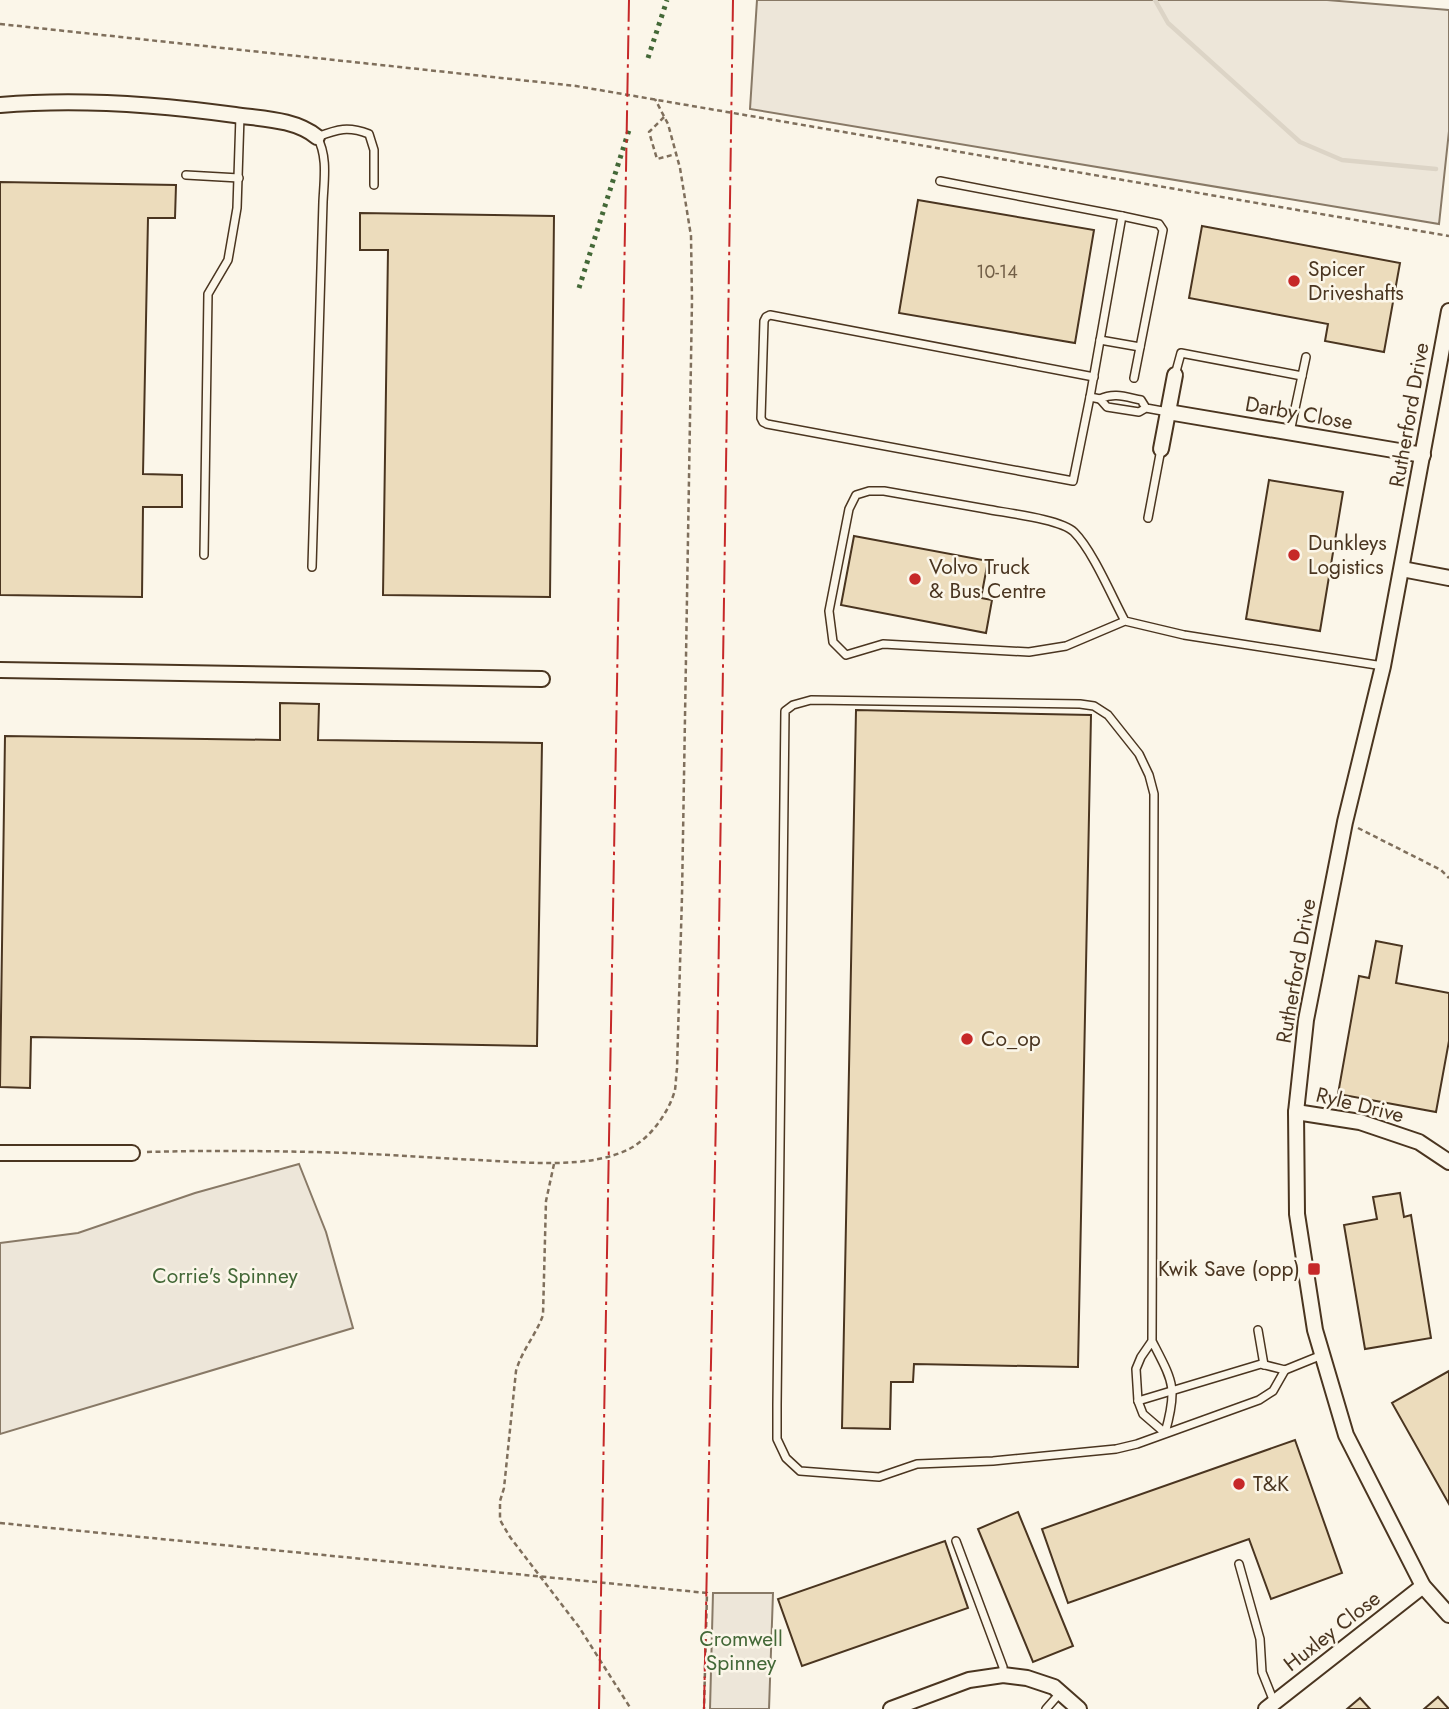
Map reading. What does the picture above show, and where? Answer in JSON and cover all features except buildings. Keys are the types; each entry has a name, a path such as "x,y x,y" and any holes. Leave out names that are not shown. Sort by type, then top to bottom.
{"street":[{"path":"0,105 99,102 188,108 286,123 307,129 317,137"},
{"name":"Rutherford Drive","path":"1449,311 1384,666 1345,822 1306,1020 1296,1112 1297,1214 1315,1331 1346,1435 1423,1586 1449,1615"},
{"path":"1161,449 1175,374"},
{"name":"Darby Close","path":"1168,412 1423,456"},
{"path":"1402,569 1449,578"},
{"path":"0,670 542,679"},
{"name":"Ryle Drive","path":"1296,1112 1360,1122 1419,1142 1449,1162"},
{"path":"0,1153 132,1153"},
{"name":"Huxley Close","path":"1270,1706 1423,1586"},
{"path":"891,1709 969,1680 1003,1675 1054,1687 1079,1709"}],"lane":[{"path":"204,555 208,294 228,260 237,208 240,116"},
{"path":"312,567 325,172 323,146 317,137 338,129 356,129 369,134 374,150 373,185"},
{"path":"186,175 239,177"},
{"path":"940,181 1159,224 1163,230 1134,378"},
{"path":"1094,377 770,315 764,321 761,418 762,422 767,424 1073,481 1094,377 1122,216"},
{"path":"1100,340 1140,346"},
{"path":"1175,374 1181,352 1302,376"},
{"path":"1290,432 1306,357"},
{"path":"1090,397 1100,399 1109,395 1141,400 1146,408"},
{"path":"1100,399 1107,407 1139,412 1146,408 1168,412"},
{"path":"1148,518 1161,449"},
{"path":"1125,621 1083,543 1072,530 1064,526 1030,517 884,491 869,491 856,495 849,509 829,611 833,642 846,655 883,644 1029,652 1066,646 1125,621 1184,635 1384,666"},
{"path":"1165,1433 1173,1391 1171,1379 1152,1341 1154,794 1139,754 1108,715 1094,706 1080,704 811,700 793,705 785,711 777,1405 777,1439 786,1458 800,1471 879,1476 917,1464 993,1461 1116,1449 1137,1444 1259,1400 1273,1391 1285,1370"},
{"path":"1258,1330 1265,1365"},
{"path":"1152,1341 1136,1369 1138,1402 1143,1414 1165,1433"},
{"path":"1138,1402 1261,1364 1285,1370 1322,1355"},
{"path":"956,1541 1003,1667 1003,1675"},
{"path":"1239,1563 1260,1639 1262,1672 1270,1706"},
{"path":"1046,1709 1061,1692"}],"path":[{"path":"0,24 576,86 1449,236"},
{"path":"132,1153 349,1153 577,1163 630,1149 659,1122 668,1106 675,1089 682,895 692,300 691,236 680,168 668,124 655,99"},
{"path":"664,117 649,132 657,159 676,154"},
{"path":"1345,822 1441,870 1449,878"},
{"path":"554,1163 546,1201 543,1315 538,1329 527,1343 516,1371 500,1520 579,1627 631,1709"},
{"path":"0,1523 707,1593 704,1709"}],"green space":[{"path":"757,0 1327,0 1449,10 1449,131 1439,224 750,109"},
{"name":"Corrie's Spinney","path":"299,1164 326,1232 353,1328 0,1434 0,1243 78,1233 195,1193"},
{"name":"Cromwell Spinney","path":"713,1593 773,1593 769,1709 710,1709"}],"waterway":[{"path":"1155,0 1168,23 1300,142 1342,160 1436,169"}],"hedge":[{"path":"648,58 667,0"},
{"path":"579,288 629,130"}],"power":[{"path":"599,1709 629,0"},
{"path":"704,1709 733,0"}],"place":[{"name":"Spicer Driveshafts","path":"1294,281"},
{"name":"Dunkleys Logistics","path":"1294,555"},
{"name":"Volvo Truck & Bus Centre","path":"915,579"},
{"name":"Co_op","path":"967,1039"},
{"name":"Kwik Save (opp)","path":"1314,1269"},
{"name":"T&K","path":"1239,1484"}]}
